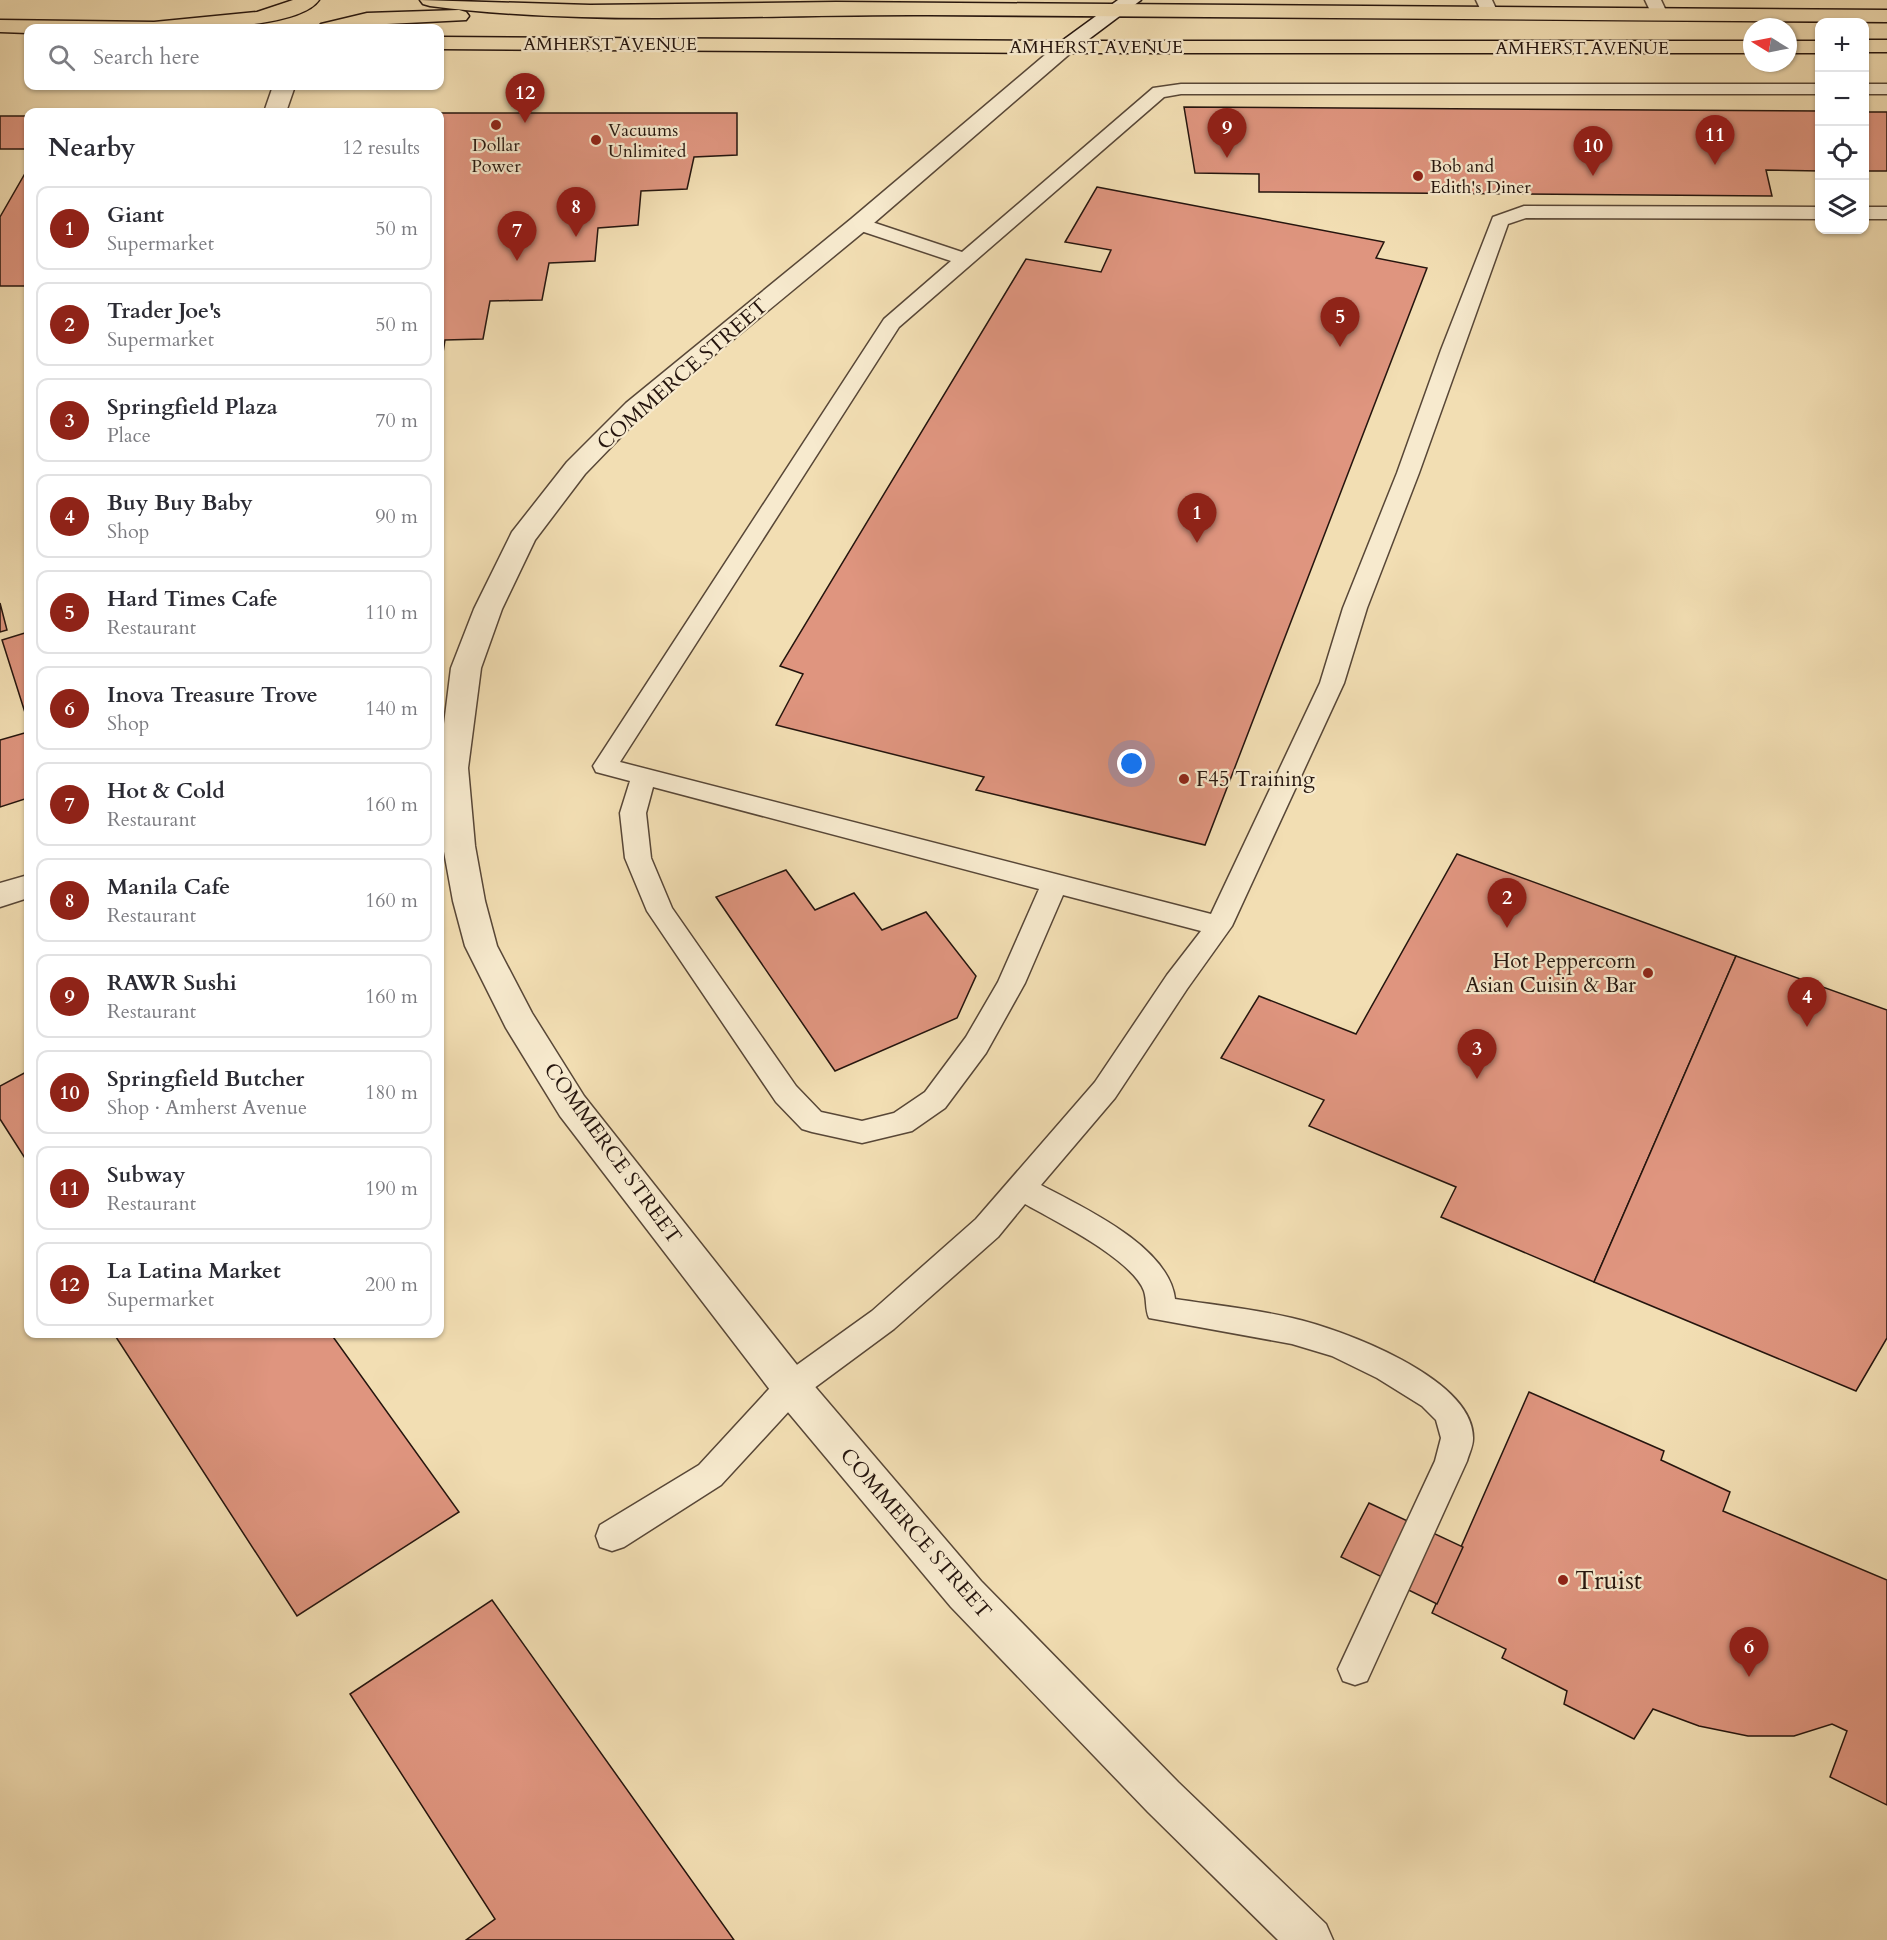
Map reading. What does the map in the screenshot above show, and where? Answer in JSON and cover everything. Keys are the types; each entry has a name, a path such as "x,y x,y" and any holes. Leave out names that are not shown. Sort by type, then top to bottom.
{"main road":[{"path":"196,24 276,15 296,9 309,0"},
{"path":"312,24 324,0"},
{"name":"AMHERST AVENUE","path":"430,0 469,5 836,8 944,4 1349,10 1487,6 1656,7 1887,16"},
{"path":"345,24 367,19 591,6"},
{"path":"0,26 24,26"},
{"name":"AMHERST AVENUE","path":"444,43 1066,47 1743,47"},
{"path":"1869,46 1887,46"},
{"path":"1797,47 1815,47"}],"street":[{"name":"COMMERCE STREET","path":"1124,5 1066,47 859,224 635,408 576,468 522,538 488,609 466,668 453,768 459,846 469,902 481,946 518,1019 572,1106 791,1387 966,1594 1163,1797 1310,1940"},
{"path":"276,108 283,90"},
{"path":"0,895 24,887"}],"lane":[{"path":"1219,926 605,766 891,323 1159,92 1181,89 1815,89"},
{"path":"1869,89 1887,89"},
{"path":"612,1536 710,1475 791,1387 883,1320 987,1228 1105,1089 1177,982 1219,926 1332,682 1355,608 1408,473 1500,221 1524,212 1815,213"},
{"path":"1869,213 1887,213"},
{"path":"859,224 965,259"},
{"path":"644,777 633,813 638,858 660,911 786,1094 812,1121 862,1132 902,1123 935,1100 976,1045 1011,983 1055,883"},
{"path":"1022,1188 1115,1243 1145,1270 1158,1288 1160,1309 1292,1331 1340,1345 1406,1379 1433,1396 1450,1413 1457,1438 1451,1461 1355,1669"}],"building":[{"path":"1184,107 1815,111 1815,171 1766,170 1772,196 1259,192 1259,174 1195,173"},
{"path":"1869,112 1887,112 1887,171 1869,171"},
{"path":"444,113 737,113 737,155 694,157 687,189 641,191 638,225 598,228 595,261 549,263 542,300 490,301 483,339 445,340 444,346"},
{"path":"0,116 24,116 24,149 0,149"},
{"path":"24,175 24,286 0,286 0,217"},
{"path":"1097,187 1384,242 1376,258 1427,268 1205,845 976,790 984,777 776,725 803,674 780,666 1026,259 1101,272 1111,250 1065,242"},
{"path":"0,603 7,630 0,632"},
{"path":"24,633 24,709 2,640"},
{"path":"24,733 24,799 0,807 0,740"},
{"path":"1457,854 1736,956 1594,1282 1441,1217 1456,1187 1309,1126 1324,1100 1221,1058 1259,996 1356,1034"},
{"path":"786,870 815,910 854,893 882,930 926,912 976,976 957,1018 835,1071 716,897"},
{"path":"1736,956 1887,1010 1887,1338 1856,1391 1594,1282"},
{"path":"24,1073 24,1157 0,1119 0,1086"},
{"path":"117,1338 334,1338 459,1512 297,1616"},
{"path":"1529,1392 1664,1451 1661,1460 1730,1492 1723,1511 1887,1580 1887,1805 1830,1777 1847,1731 1832,1724 1794,1736 1748,1736 1699,1726 1653,1709 1634,1739 1564,1704 1567,1691 1502,1658 1506,1649 1432,1613"},
{"path":"1369,1503 1463,1547 1437,1604 1341,1557"},
{"path":"492,1600 734,1940 466,1940 495,1919 350,1694"}],"place":[{"name":"La Latina Market","path":"525,123"},
{"name":"Dollar Power","path":"496,125"},
{"name":"Vacuums Unlimited","path":"596,140"},
{"name":"RAWR Sushi","path":"1227,158"},
{"name":"Subway","path":"1715,165"},
{"name":"Bob and Edith's Diner","path":"1418,176"},
{"name":"Springfield Butcher","path":"1593,176"},
{"name":"Manila Cafe","path":"576,237"},
{"name":"Hot & Cold","path":"517,261"},
{"name":"Hard Times Cafe","path":"1340,347"},
{"name":"Giant","path":"1197,543"},
{"name":"F45 Training","path":"1184,779"},
{"name":"Trader Joe's","path":"1507,928"},
{"name":"Hot Peppercorn Asian Cuisin & Bar","path":"1648,973"},
{"name":"Buy Buy Baby","path":"1807,1027"},
{"name":"Springfield Plaza","path":"1477,1079"},
{"name":"Truist","path":"1563,1580"},
{"name":"Inova Treasure Trove","path":"1749,1677"}]}
